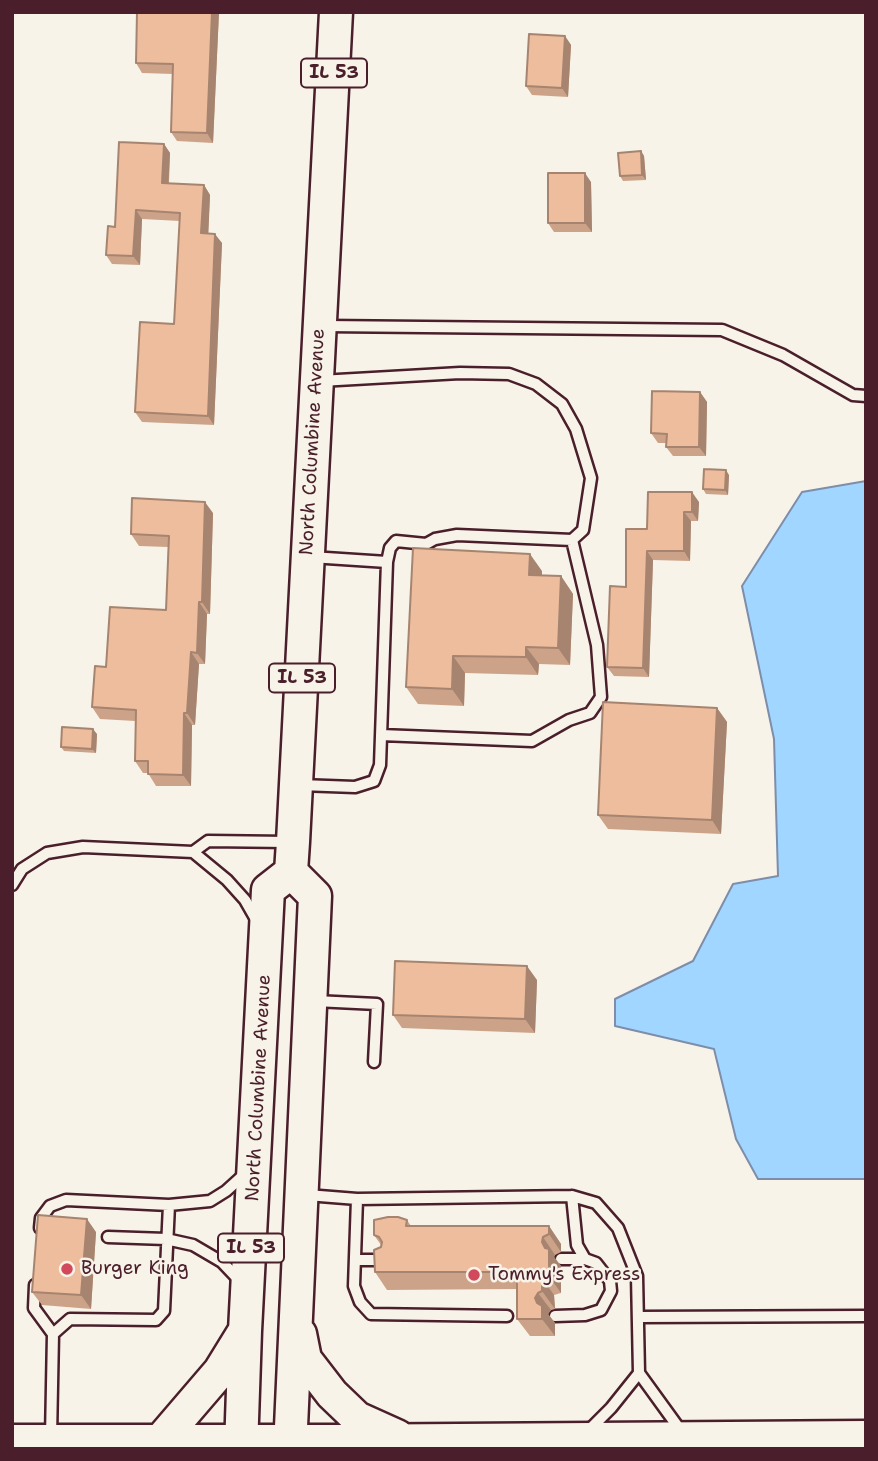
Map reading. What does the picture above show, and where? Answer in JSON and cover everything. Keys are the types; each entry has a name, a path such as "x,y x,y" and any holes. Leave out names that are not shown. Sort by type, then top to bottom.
{"main road":[{"name":"North Columbine Avenue","path":"241,1445 268,890 292,857 337,12"},
{"name":"IL 53","path":"290,1445 315,896 292,857"},
{"path":"295,1304 305,1359 332,1394 357,1418 408,1440"},
{"path":"160,1441 220,1371 245,1331"},
{"path":"12,1441 160,1441 290,1445 408,1440 866,1437"}],"lane":[{"path":"319,326 722,330 783,355 853,395 866,396"},
{"path":"296,785 355,787 374,781 380,765 387,562 390,548 396,541 426,544 435,539 457,535 572,540 583,530 591,478 576,429 562,404 536,384 509,374 460,373 316,381"},
{"path":"381,735 532,741 569,720 590,713 601,697 597,645 572,540"},
{"path":"308,557 387,562"},
{"path":"193,852 208,841 292,857"},
{"path":"12,885 22,869 47,853 83,847 193,852 227,880 245,900 266,937"},
{"path":"310,1001 377,1004 374,1062"},
{"path":"38,1240 41,1218 50,1206 66,1200 169,1205 210,1201 226,1191 255,1164"},
{"path":"301,1194 356,1199 572,1196 596,1203 618,1228 637,1276 639,1373 665,1412 686,1437"},
{"path":"572,1196 577,1245 585,1259"},
{"path":"356,1199 355,1286 360,1302 371,1314 507,1316"},
{"path":"53,1334 70,1320 156,1320 164,1311 169,1205"},
{"path":"108,1237 166,1240 193,1245 222,1262 248,1290"},
{"path":"555,1316 585,1315 601,1310 611,1291 610,1281 596,1263 585,1259 561,1259"},
{"path":"355,1260 387,1261"},
{"path":"36,1273 34,1308 53,1334 51,1441"},
{"path":"639,1317 866,1316"},
{"path":"580,1438 611,1408 639,1373"}],"water":[{"path":"866,481 866,1179 758,1179 736,1139 714,1049 615,1026 615,999 693,961 733,884 778,876 774,739 742,586 802,492"}],"building":[{"path":"137,12 212,12 207,133 171,132 173,64 136,63"},
{"path":"529,34 565,36 562,88 526,86"},
{"path":"119,142 164,144 162,183 204,185 201,233 215,234 208,416 135,412 140,322 174,324 180,213 136,210 133,256 106,255 108,226 115,227"},
{"path":"641,151 642,175 620,176 618,153"},
{"path":"548,173 585,173 585,223 548,223"},
{"path":"652,391 700,392 699,447 666,447 667,434 651,433"},
{"path":"704,469 726,470 725,490 703,489"},
{"path":"648,492 692,492 692,512 684,512 684,551 647,551 643,668 607,667 610,586 626,587 626,529 647,529"},
{"path":"132,498 205,502 202,602 199,602 197,653 191,652 187,713 184,713 183,775 148,774 148,761 135,761 136,710 92,707 95,666 106,667 110,607 166,610 169,536 131,534"},
{"path":"413,548 530,554 529,575 561,576 558,648 526,647 526,657 453,656 452,689 406,687"},
{"path":"603,702 717,708 712,820 598,815"},
{"path":"62,727 93,729 92,749 61,747"},
{"path":"395,961 527,966 525,1019 393,1015"},
{"name":"Burger King","path":"38,1215 87,1219 81,1295 32,1292"},
{"path":"388,1217 407,1220 406,1226 549,1226 549,1234 543,1237 542,1242 545,1248 549,1249 549,1276 542,1278 542,1291 535,1298 542,1306 542,1319 517,1319 517,1278 510,1277 510,1272 375,1272 374,1250 381,1247 382,1242 374,1235 374,1220"}],"place":[{"name":"Burger King","path":"67,1269"},
{"name":"Tommy's Express","path":"474,1275"}]}
